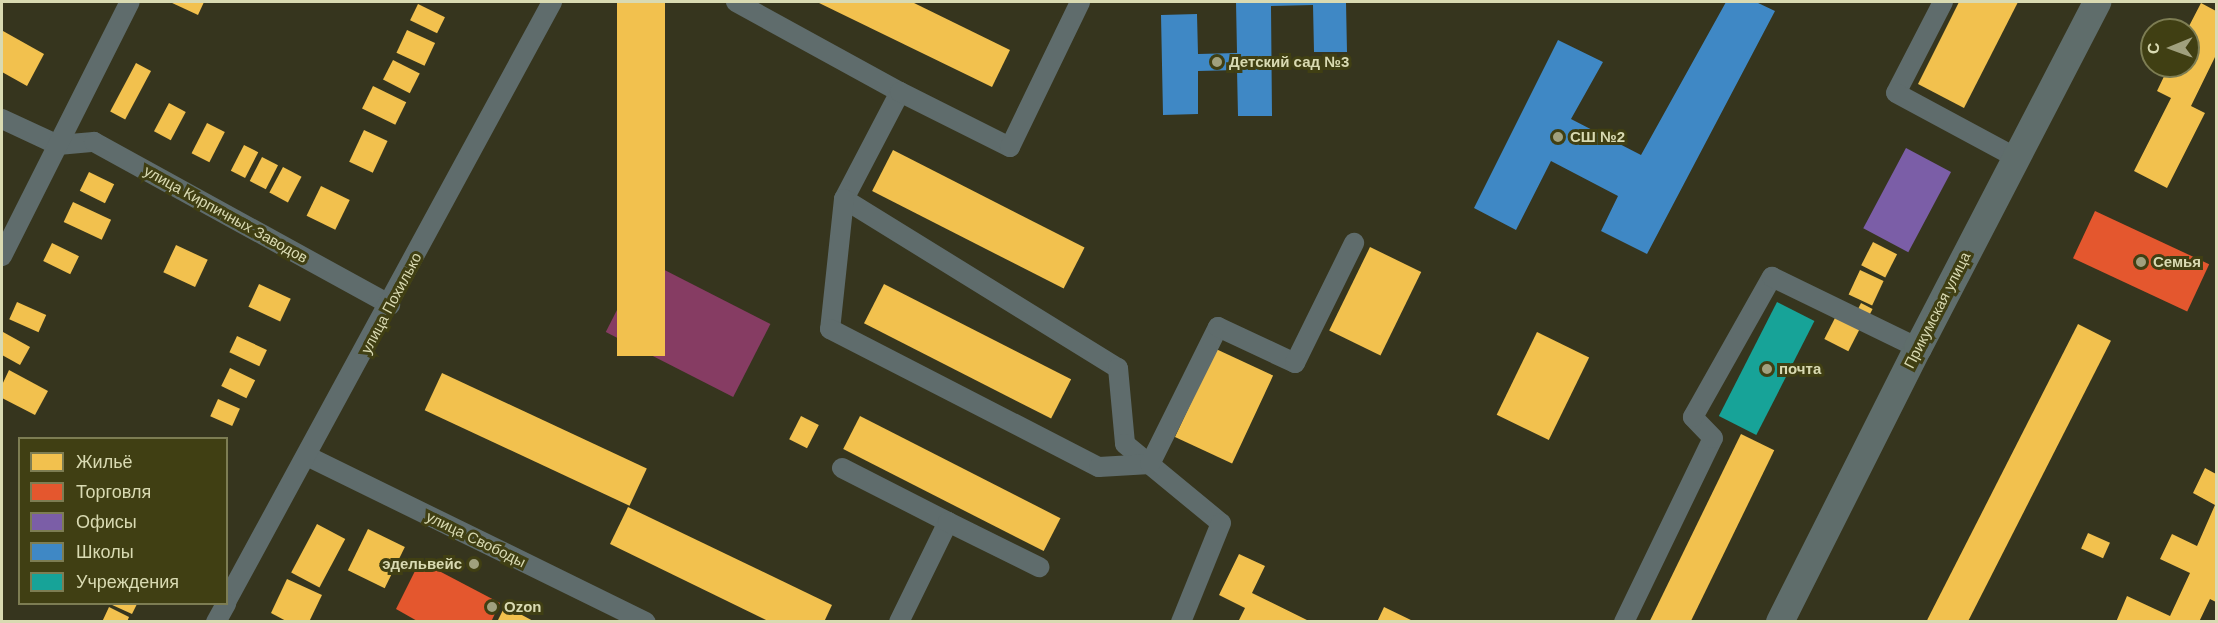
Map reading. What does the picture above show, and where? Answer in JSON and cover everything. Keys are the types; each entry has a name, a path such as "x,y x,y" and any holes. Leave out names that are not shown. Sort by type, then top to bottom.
{"main road":[{"name":"Прикумская улица","path":"1780,621 2015,157 2097,2"}],"street":[{"path":"2,256 130,2"},
{"name":"улица Похилько","path":"228,599 552,2"},
{"path":"736,2 900,92 1010,147 1079,2"},
{"path":"1943,2 1896,93 2015,157"},
{"path":"900,92 844,199 830,329 1099,467 1150,464"},
{"path":"2,119 58,146"},
{"name":"улица Кирпичных Заводов","path":"58,146 94,142 390,304"},
{"path":"844,199 1118,368 1125,444 1221,523 1181,621"},
{"path":"1150,464 1218,327 1295,363 1354,243"},
{"path":"1624,621 1713,438 1694,417 1772,277 1918,348"},
{"name":"улица Свободы","path":"307,456 645,621"},
{"path":"842,468 1039,567"},
{"path":"899,621 948,522"},
{"name":"улица Похилько","path":"216,621 225,605"}],"shaded area":[{"path":"643,259 770,324 733,397 606,332"}],"building: Жильё":[{"path":"170,2 204,2 198,15"},
{"path":"617,2 665,2 665,356 617,356"},
{"path":"817,2 912,2 1010,50 992,87"},
{"path":"1959,2 2018,2 1964,108 1918,84"},
{"path":"2201,3 2216,11 2216,55 2191,106 2205,113 2167,188 2134,171 2171,98 2157,91 2163,78 2200,78 2200,18 2193,18"},
{"path":"418,4 445,17 437,33 410,20"},
{"path":"407,30 435,43 425,66 396,53"},
{"path":"3,31 44,54 27,86 2,72"},
{"path":"393,60 420,74 410,93 383,80"},
{"path":"136,63 151,71 125,120 110,112"},
{"path":"373,86 406,102 395,125 362,108"},
{"path":"169,103 186,112 171,140 154,131"},
{"path":"207,123 225,132 209,162 192,153"},
{"path":"364,130 388,141 373,173 349,162"},
{"path":"244,145 258,152 245,178 231,171"},
{"path":"893,150 1085,248 1064,289 872,191"},
{"path":"262,157 278,165 266,189 250,181"},
{"path":"283,167 302,177 288,202 269,193"},
{"path":"89,172 114,184 105,203 80,191"},
{"path":"321,186 350,200 335,230 307,216"},
{"path":"73,202 111,220 102,240 64,222"},
{"path":"1873,242 1897,254 1885,277 1861,265"},
{"path":"52,243 79,256 70,274 43,261"},
{"path":"176,245 208,260 195,287 163,272"},
{"path":"1370,247 1421,272 1380,356 1329,331"},
{"path":"1860,270 1884,281 1872,305 1849,294"},
{"path":"259,284 291,299 280,321 248,307"},
{"path":"884,284 1071,379 1051,419 864,323"},
{"path":"17,302 46,315 39,332 9,319"},
{"path":"1861,303 1873,309 1868,318 1856,312"},
{"path":"1837,314 1861,326 1848,351 1824,339"},
{"path":"2078,324 2111,341 1968,622 1932,622 1927,620"},
{"path":"3,332 30,347 20,365 2,355"},
{"path":"1537,332 1589,357 1549,440 1497,415"},
{"path":"237,336 267,350 259,366 229,352"},
{"path":"1216,349 1273,376 1232,464 1175,437"},
{"path":"230,368 255,380 246,398 221,386"},
{"path":"9,370 48,391 35,415 2,398 2,385"},
{"path":"442,373 647,469 629,506 425,410"},
{"path":"218,399 240,409 232,426 210,416"},
{"path":"801,416 819,425 807,448 789,439"},
{"path":"860,416 1060,518 1044,551 843,449"},
{"path":"1741,434 1774,450 1690,622 1649,622"},
{"path":"2205,468 2216,474 2216,602 2210,599 2199,622 2116,622 2127,596 2170,616 2190,573 2160,559 2172,534 2197,546 2215,505 2193,493"},
{"path":"628,507 832,605 824,622 770,622 610,544"},
{"path":"317,524 345,539 319,588 291,573"},
{"path":"368,529 405,547 385,588 348,570"},
{"path":"2088,533 2110,543 2103,558 2081,549"},
{"path":"1239,554 1265,566 1252,593 1311,622 1238,622 1245,608 1219,595"},
{"path":"287,579 322,595 309,622 288,622 271,613"},
{"path":"112,605 136,605 132,614"},
{"path":"505,606 535,622 497,622"},
{"path":"109,607 129,617 127,622 102,622"},
{"path":"1384,607 1415,622 1377,622"}],"building: Торговля":[{"name":"Семья","path":"2095,211 2209,264 2187,311 2073,258"},
{"path":"420,561 500,603 491,622 419,622 396,609"}],"building: Офисы":[{"path":"1906,148 1951,172 1908,252 1863,228"}],"building: Школы":[{"name":"Детский сад №3","path":"1236,2 1346,2 1347,52 1314,52 1313,5 1271,6 1272,116 1238,116 1237,70 1198,71 1198,114 1163,115 1161,15 1197,14 1198,54 1237,53"},
{"name":"СШ №2","path":"1726,2 1756,2 1775,11 1647,254 1601,231 1618,196 1551,161 1516,230 1474,208 1558,40 1603,62 1571,119 1641,155"}],"building: Учреждения":[{"name":"почта","path":"1777,302 1814,321 1756,435 1719,416"}],"place":[{"name":"Детский сад №3","path":"1217,62"},
{"name":"СШ №2","path":"1558,137"},
{"name":"Семья","path":"2141,262"},
{"name":"почта","path":"1767,369"},
{"name":"эдельвейс","path":"474,564"},
{"name":"Ozon","path":"492,607"}]}
